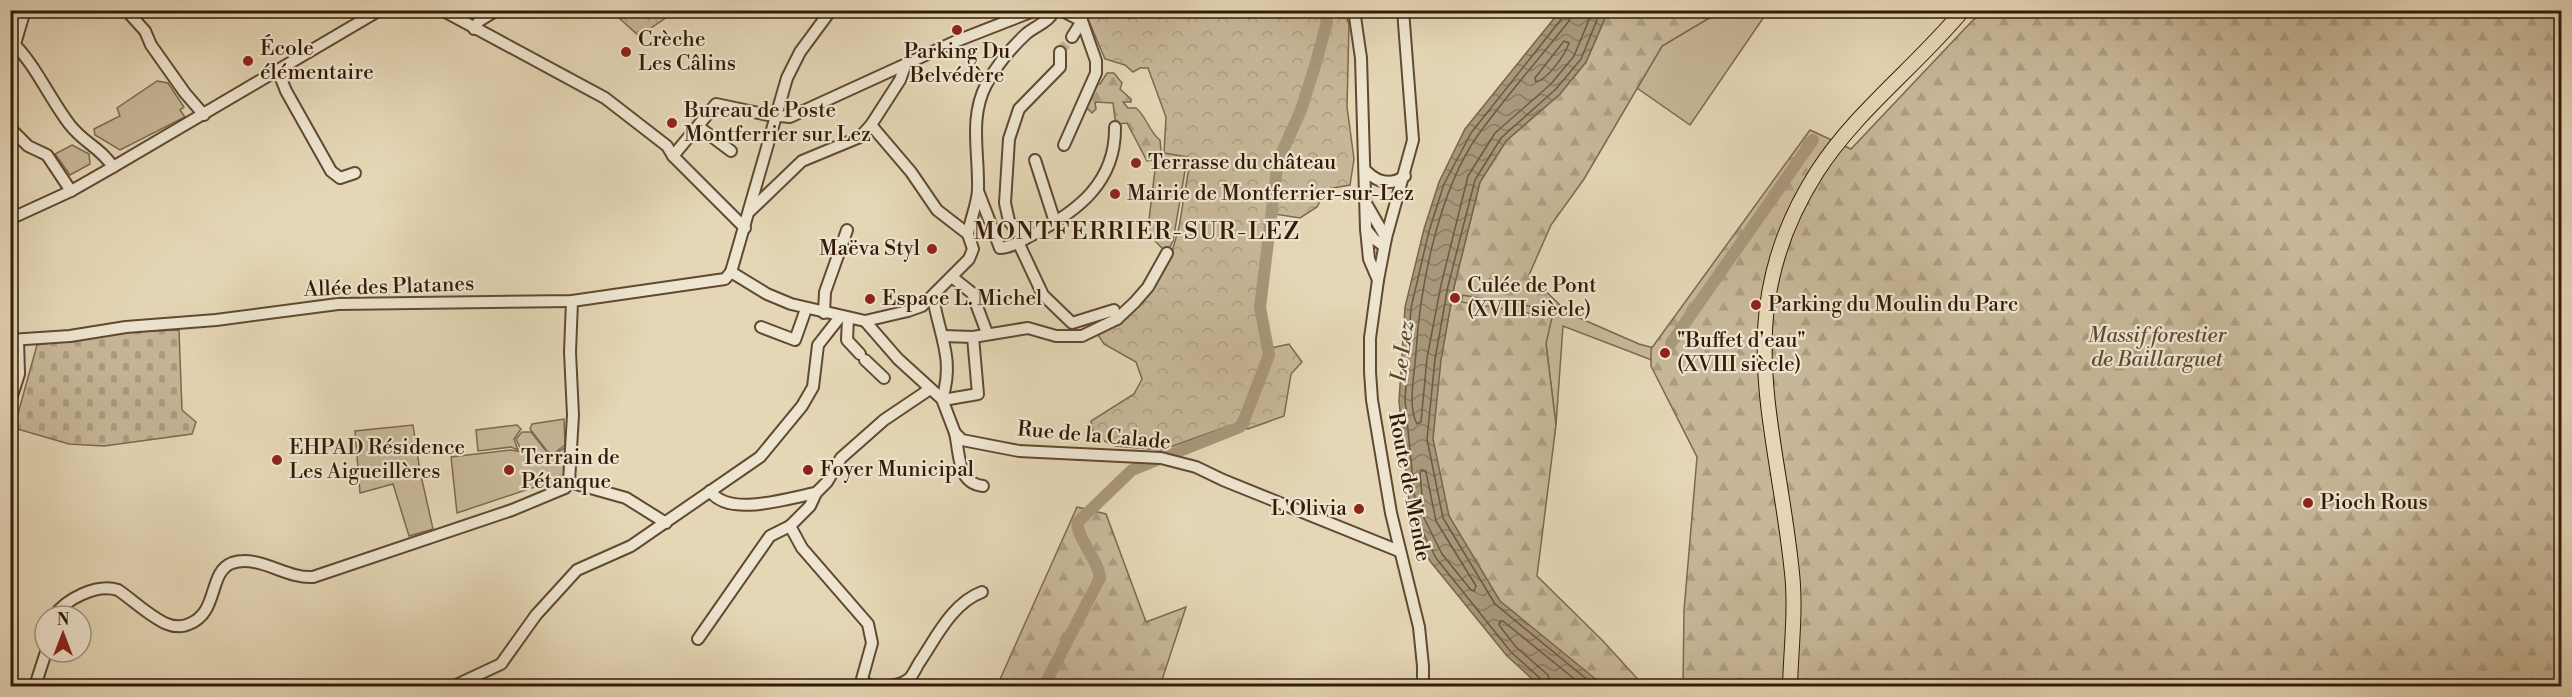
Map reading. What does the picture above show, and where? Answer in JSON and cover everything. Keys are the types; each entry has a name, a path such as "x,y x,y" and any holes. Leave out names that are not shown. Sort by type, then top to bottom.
{"main road":[{"path":"1790,687 1792,575 1766,392 1763,350 1765,314 1778,254 1798,203 1830,155 1963,10"}],"street":[{"path":"25,10 13,42 69,124 83,140 102,151 113,167"},
{"path":"126,10 146,32 158,55 184,93 204,115"},
{"path":"10,219 71,191 380,10"},
{"path":"442,10 605,98 667,146 674,156 745,228"},
{"path":"474,29 479,21 497,10"},
{"path":"831,10 792,66 745,228 735,275 776,298 806,309 865,321 915,309 933,297 973,252 968,234 978,191 976,134 981,97 991,77 1007,55 1028,33 1051,17 1054,10"},
{"path":"674,156 716,104 776,117 796,115 954,42 1036,10"},
{"path":"1061,10 1082,21 1096,61 1096,73 1064,145"},
{"path":"1354,10 1361,58 1366,229 1369,259 1378,280"},
{"name":"Route de Mende","path":"1403,10 1413,140 1405,176 1385,242 1370,338 1372,400 1399,551 1419,627 1423,687"},
{"path":"1072,37 1082,21"},
{"path":"1059,52 1060,67 1019,109 1010,139 1005,203 1010,221 1021,241 1042,295 1072,323 1114,310 1117,319"},
{"path":"750,211 802,161 860,137 871,125 900,80 905,66"},
{"path":"278,71 286,91 331,171 340,178 355,173"},
{"path":"871,125 911,172 937,210 968,234"},
{"path":"699,127 731,151"},
{"path":"978,191 999,245 1003,249 1021,241 1056,222 1087,199 1115,150 1115,127"},
{"path":"10,128 28,146 47,155 71,191"},
{"path":"1035,160 1056,222"},
{"path":"1366,171 1373,178 1386,182 1397,182 1405,176"},
{"path":"1367,205 1385,242"},
{"path":"1366,229 1374,239 1385,242"},
{"path":"824,313 825,292 847,230"},
{"path":"943,336 973,337 1028,328 1056,336 1082,336 1117,319 1148,287 1167,253"},
{"name":"Allée des Platanes","path":"14,340 70,336 126,327 216,320 338,304 572,302 725,279 735,275"},
{"path":"952,277 972,293 987,333"},
{"path":"933,297 936,317 947,350 943,400 955,433 964,477 971,485 983,486"},
{"path":"68,604 100,588 108,588 118,590 168,624 188,625 205,614 220,575 226,566 232,563 259,564 294,575 313,577 512,510 565,488 569,482 573,415 570,352 572,302"},
{"path":"761,327 795,340 806,309"},
{"path":"844,318 846,340 884,378"},
{"path":"454,687 501,664 536,615 577,570 631,546 760,457 802,406 813,387 818,345 821,338 844,318"},
{"path":"865,321 898,359 943,400 978,394 973,337"},
{"path":"10,402 19,374 14,340"},
{"path":"698,639 770,536 790,526 810,506 816,493 827,482 841,458 884,420 930,389"},
{"name":"Rue de la Calade","path":"955,433 967,442 1019,451 1161,458 1196,468 1399,551"},
{"path":"569,482 626,498 666,523"},
{"path":"710,491 721,502 733,505 816,493"},
{"path":"790,526 802,548 868,624 872,643 862,679 864,683 871,686 890,686 908,680 955,610 973,595 982,591"},
{"path":"35,687 42,664"}],"green space":[{"path":"624,11 676,11 639,36 619,18"},
{"path":"1081,11 1345,11 1349,25 1347,107 1354,159 1350,185 1327,189 1317,207 1300,218 1275,214 1264,309 1271,348 1289,344 1302,362 1291,374 1284,416 1248,429 1231,425 1162,450 1115,446 1094,436 1091,421 1134,394 1142,379 1136,362 1104,344 1098,335 1120,322 1171,255 1179,227 1190,161 1188,157 1164,153 1166,117 1148,68 1140,68 1133,72 1125,65 1105,59 1085,12"},
{"path":"1608,11 1721,11 1662,46 1584,179 1551,225 1529,275 1561,306 1553,310 1463,295 1461,302 1552,317 1546,344 1556,425 1537,576 1603,641 1644,686 1585,686 1543,652 1450,544 1426,435 1454,287 1480,182 1506,141 1560,94 1586,62"},
{"path":"1721,11 1768,11 1690,125 1637,88 1662,46"},
{"name":"Massif forestier de Baillarguet","path":"1985,11 2561,11 2561,686 1683,686 1684,611 1697,457 1651,366 1651,349 1810,130 1851,149 1972,21"},
{"path":"1107,73 1114,73 1122,83 1120,89 1131,99 1131,102 1123,102 1128,108 1136,108 1140,112 1160,140 1161,151 1158,159 1147,161 1127,123 1119,124 1115,119 1113,103 1095,102 1096,109 1092,113 1088,109 1082,110 1096,84 1100,84"},
{"path":"157,81 168,83 184,107 180,110 185,117 120,150 95,135 94,129 120,116 117,108"},
{"path":"72,145 89,154 90,164 70,175 55,154"},
{"path":"1157,153 1185,153 1187,159 1173,241 1167,253 1147,236"},
{"path":"1462,295 1553,310 1561,306 1568,313 1639,344 1662,350 1657,362 1563,326 1556,425 1546,344 1461,303"},
{"path":"179,330 182,410 196,422 192,434 104,446 69,444 14,428 37,345 127,332"},
{"path":"564,419 565,445 553,454 547,451 530,429 532,424"},
{"path":"413,425 420,471 433,529 409,536 393,484 360,493 355,431"},
{"path":"517,425 521,429 514,439 518,450 511,447 478,451 476,430"},
{"name":"Terrain de Pétanque","path":"522,432 531,432 546,451 553,455 566,447 565,483 553,488 550,482 457,513 451,457 511,450 522,452 516,439"},
{"path":"1077,507 1106,514 1146,622 1186,607 1160,686 997,686"}],"water":[{"name":"Le Lez","path":"1560,11 1608,11 1586,62 1560,94 1506,141 1480,182 1454,287 1441,360 1433,439 1449,516 1500,601 1604,686 1540,686 1507,656 1430,561 1411,522 1399,401 1405,307 1424,229 1439,182 1465,129"}],"waterway":[{"path":"1044,686 1100,578 1096,564 1080,535 1078,522 1132,470 1240,427 1244,420 1269,355 1260,307 1278,161 1301,110 1315,66 1327,22 1323,10"},
{"path":"1671,343 1813,140"}],"tunnel":[{"path":"1060,52 1072,37"}],"place":[{"name":"Parking Du Belvédère","path":"957,30"},
{"name":"Crèche Les Câlins","path":"626,52"},
{"name":"École élémentaire","path":"248,61"},
{"name":"Bureau de Poste Montferrier sur Lez","path":"672,123"},
{"name":"Terrasse du château","path":"1136,163"},
{"name":"Mairie de Montferrier-sur-Lez","path":"1115,194"},
{"name":"Maëva Styl","path":"932,249"},
{"name":"Culée de Pont (XVIII siècle)","path":"1455,298"},
{"name":"Espace L. Michel","path":"870,299"},
{"name":"Parking du Moulin du Parc","path":"1756,305"},
{"name":"\"Buffet d'eau\" (XVIII siècle)","path":"1665,353"},
{"name":"EHPAD Résidence Les Aigueillères","path":"277,460"},
{"name":"Terrain de Pétanque","path":"509,470"},
{"name":"Foyer Municipal","path":"808,470"},
{"name":"Pioch Rous","path":"2308,503"},
{"name":"L'Olivia","path":"1359,509"}],"district":[{"name":"MONTFERRIER-SUR-LEZ","path":"1137,232"}]}
